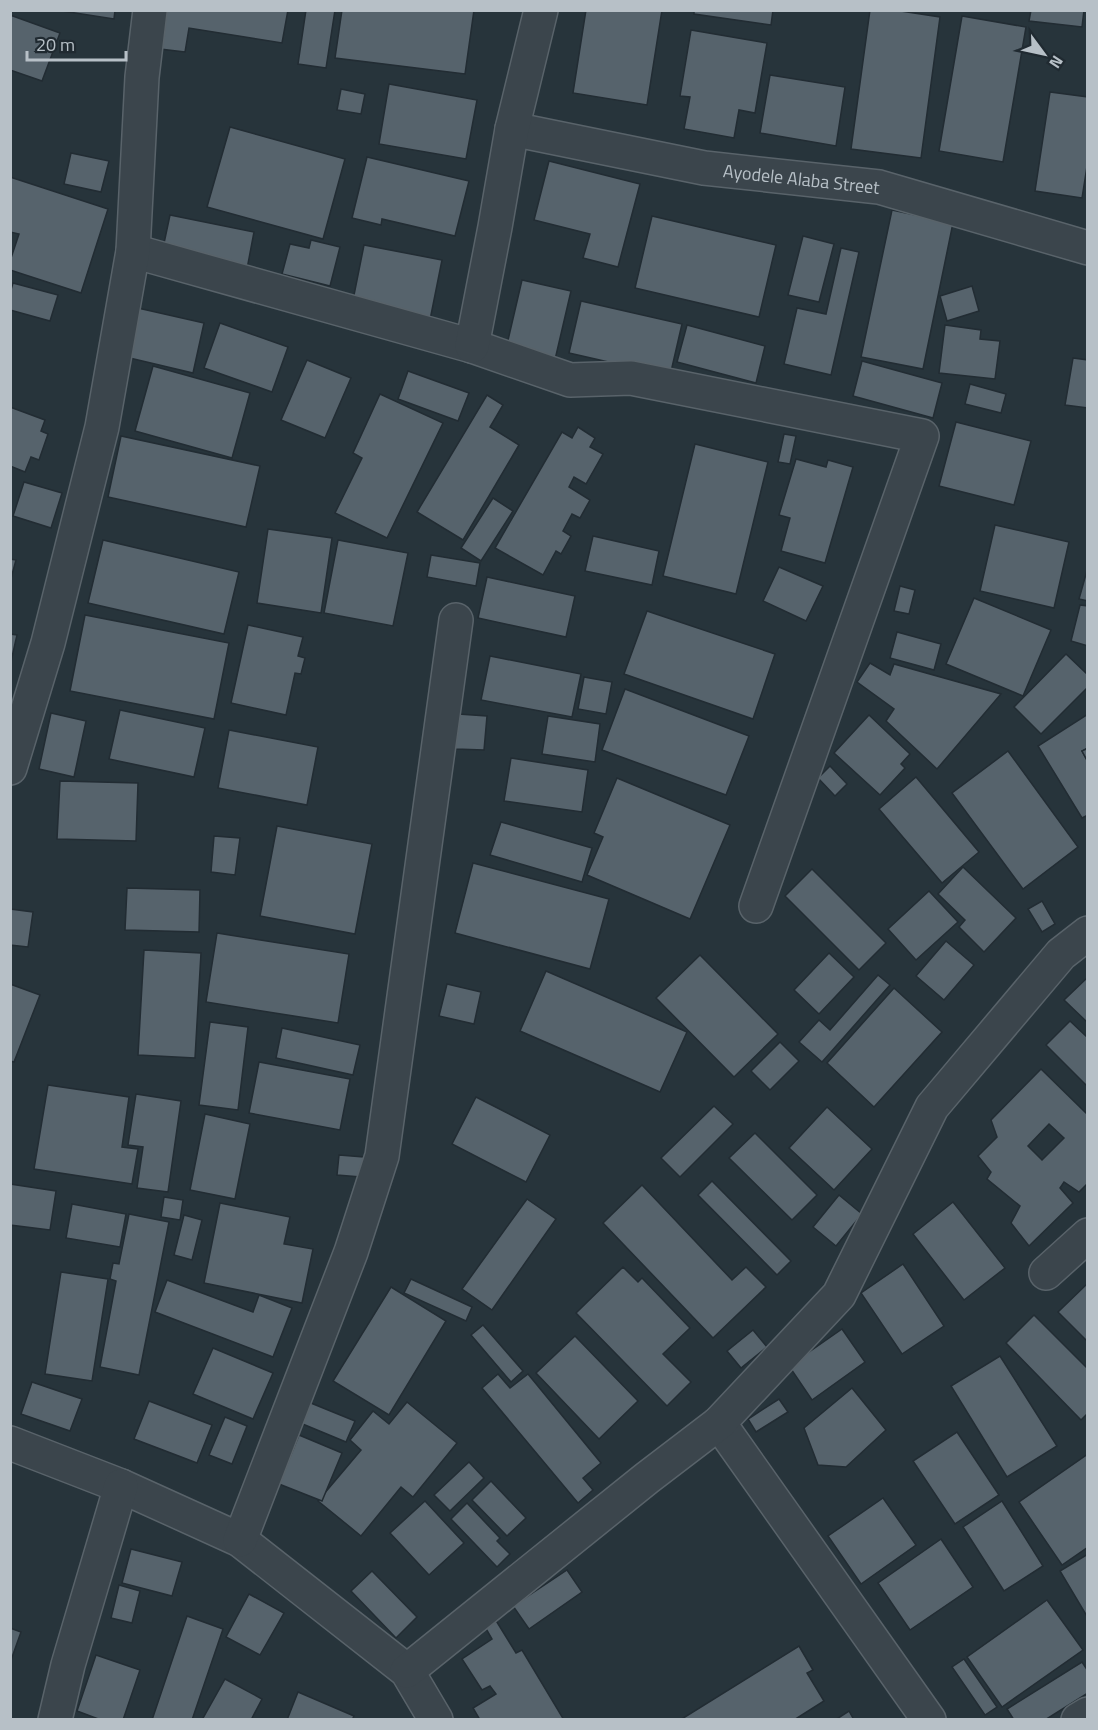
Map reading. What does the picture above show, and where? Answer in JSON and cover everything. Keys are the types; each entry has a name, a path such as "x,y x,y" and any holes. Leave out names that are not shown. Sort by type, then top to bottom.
{"street":[{"path":"10,768 48,643 102,427 133,251 142,77 150,10"},
{"path":"472,346 512,129 542,10"},
{"name":"Ayodele Alaba Street","path":"512,129 704,168 879,187 1088,248"},
{"path":"133,251 472,346 570,380 631,378 922,436 756,906"},
{"path":"240,1540 351,1252 382,1156 456,620"},
{"path":"407,1671 646,1478 718,1423 839,1295 932,1107 1060,954 1088,933"},
{"path":"1047,1273 1088,1235"},
{"path":"718,1423 929,1719"},
{"path":"10,1443 121,1486 240,1540 407,1671 436,1719"},
{"path":"55,1719 68,1665 121,1486"},
{"path":"1078,1719 1088,1714"}],"building":[{"path":"56,10 115,10 114,19"},
{"path":"166,10 288,10 282,43 189,28 185,52 160,49"},
{"path":"306,10 335,10 326,68 298,64"},
{"path":"342,10 474,10 465,74 335,58"},
{"path":"586,10 662,10 647,105 573,93"},
{"path":"694,10 773,10 771,25 694,14"},
{"path":"870,10 894,10 940,17 921,158 851,149"},
{"path":"1031,10 1084,10 1082,27 1029,21"},
{"path":"10,15 60,33 42,81 10,70"},
{"path":"962,16 1026,27 1003,162 939,151"},
{"path":"691,30 767,43 755,113 739,110 734,138 684,129 690,97 680,96"},
{"path":"770,75 845,87 836,146 760,133"},
{"path":"389,84 477,100 466,159 379,144"},
{"path":"341,89 365,94 361,114 337,110"},
{"path":"1050,92 1088,97 1088,160 1082,198 1035,191"},
{"path":"230,127 345,159 323,239 207,207"},
{"path":"71,153 109,161 101,192 64,184"},
{"path":"367,157 469,181 455,236 382,219 381,225 352,218"},
{"path":"549,161 640,184 618,267 583,258 590,234 534,220"},
{"path":"10,177 108,209 81,293 10,270 10,261 19,234 10,232"},
{"path":"892,210 953,223 923,369 861,357"},
{"path":"170,215 254,232 247,269 163,248"},
{"path":"652,216 776,245 759,317 635,288"},
{"path":"803,236 834,244 819,302 788,295"},
{"path":"311,240 340,247 330,286 282,274 290,244 309,248"},
{"path":"364,245 442,260 430,320 352,305"},
{"path":"841,248 859,252 831,375 784,364 797,308 826,314"},
{"path":"522,280 571,291 554,364 505,353"},
{"path":"13,283 58,295 50,321 10,310 10,293"},
{"path":"972,286 979,311 947,321 940,296"},
{"path":"581,301 682,324 670,376 569,353"},
{"path":"129,306 204,323 193,373 117,355"},
{"path":"220,323 288,347 272,392 204,368"},
{"path":"687,325 765,346 756,383 677,362"},
{"path":"945,325 981,330 980,339 1000,341 995,379 939,373"},
{"path":"1073,358 1088,360 1088,408 1065,405"},
{"path":"307,360 351,378 325,438 281,420"},
{"path":"862,361 942,383 933,418 853,396"},
{"path":"153,366 250,393 232,458 135,431"},
{"path":"408,371 469,393 458,421 398,399"},
{"path":"970,384 1006,394 1001,413 965,404"},
{"path":"380,394 443,423 387,538 335,513 362,458 353,453"},
{"path":"487,395 503,405 490,427 519,445 463,540 417,512"},
{"path":"10,407 45,420 41,431 48,434 39,460 31,457 25,472 10,466"},
{"path":"956,422 1031,441 1014,505 939,486"},
{"path":"578,427 595,438 590,447 603,454 586,484 574,477 569,487 590,500 580,518 572,514 563,531 571,536 561,554 556,551 543,575 495,548 562,432 572,438"},
{"path":"784,434 796,436 790,464 778,462"},
{"path":"121,436 260,466 246,527 108,497"},
{"path":"695,444 768,462 736,594 663,576"},
{"path":"796,459 826,467 828,460 853,467 825,563 781,551 790,518 779,515"},
{"path":"24,482 62,493 51,528 13,516"},
{"path":"493,498 513,511 481,561 461,548"},
{"path":"995,525 1069,542 1054,608 980,591"},
{"path":"268,529 332,538 321,613 257,603"},
{"path":"593,536 659,551 652,585 585,571"},
{"path":"103,540 239,572 224,634 88,603"},
{"path":"338,540 408,553 393,626 324,613"},
{"path":"431,555 480,563 476,586 427,577"},
{"path":"10,559 16,560 10,582"},
{"path":"779,567 823,586 806,621 763,601"},
{"path":"1088,567 1088,601 1079,599"},
{"path":"487,577 575,596 566,637 478,618"},
{"path":"900,586 915,590 909,614 894,611"},
{"path":"974,598 1051,630 1023,696 946,664"},
{"path":"1080,605 1088,606 1088,646 1071,641"},
{"path":"647,611 775,654 753,719 624,674"},
{"path":"85,615 229,643 214,719 70,691"},
{"path":"248,625 303,637 298,656 305,658 301,674 295,673 286,715 231,703"},
{"path":"897,632 941,644 934,670 890,658"},
{"path":"10,634 17,635 10,666"},
{"path":"1066,654 1088,675 1088,687 1041,734 1014,707"},
{"path":"490,656 581,674 572,717 481,700"},
{"path":"870,663 890,675 894,664 1001,694 937,769 886,721 894,709 857,682"},
{"path":"584,677 612,682 606,714 578,709"},
{"path":"625,689 749,736 726,795 602,750"},
{"path":"120,710 205,728 194,777 109,759"},
{"path":"51,713 86,721 74,777 39,769"},
{"path":"458,714 487,716 484,750 455,749"},
{"path":"1088,714 1088,748 1082,751 1088,762 1088,815 1082,818 1038,746"},
{"path":"869,715 910,754 901,764 905,768 880,795 834,753"},
{"path":"548,716 600,724 595,762 542,754"},
{"path":"229,730 318,747 307,805 218,788"},
{"path":"1088,748 1088,762 1082,751"},
{"path":"1008,751 1078,847 1023,889 952,793"},
{"path":"511,758 588,770 582,812 504,801"},
{"path":"830,766 847,784 835,796 818,778"},
{"path":"916,777 979,852 942,883 879,809"},
{"path":"617,778 730,825 690,919 587,875 603,837 594,833"},
{"path":"60,781 138,783 136,841 57,839"},
{"path":"501,822 592,848 582,882 490,855"},
{"path":"277,826 372,844 355,934 260,916"},
{"path":"214,836 240,838 235,875 211,872"},
{"path":"473,863 609,899 590,969 455,933"},
{"path":"963,867 1016,918 984,952 959,927 965,920 938,894"},
{"path":"812,869 886,943 859,970 785,896"},
{"path":"127,888 200,890 199,932 125,930"},
{"path":"929,891 958,922 916,960 888,929"},
{"path":"1042,901 1055,924 1042,932 1028,909"},
{"path":"10,909 33,912 28,947 10,945"},
{"path":"217,933 349,954 338,1023 206,1002"},
{"path":"946,941 974,965 944,1000 916,976"},
{"path":"144,950 201,953 195,1058 138,1055"},
{"path":"829,953 854,977 819,1014 794,990"},
{"path":"700,955 778,1034 734,1077 656,998"},
{"path":"546,971 687,1032 660,1092 520,1031"},
{"path":"878,975 890,985 822,1062 799,1042 819,1020 830,1030"},
{"path":"1088,977 1088,1023 1064,1000"},
{"path":"10,984 40,995 14,1062 10,1061"},
{"path":"447,984 481,992 474,1024 439,1016"},
{"path":"894,988 942,1032 874,1107 827,1063"},
{"path":"1070,1021 1088,1038 1088,1087 1046,1045"},
{"path":"210,1022 248,1027 238,1110 199,1105"},
{"path":"282,1028 360,1045 353,1075 276,1058"},
{"path":"780,1042 799,1061 770,1090 751,1071"},
{"path":"259,1062 350,1079 340,1130 249,1113"},
{"path":"1041,1069 1088,1115 1088,1183 1079,1192 1064,1182 1060,1188 1073,1203 1029,1246 1011,1223 1020,1206 987,1179 991,1172 978,1156 997,1137 991,1120","holes":["1049,1124 1064,1138 1042,1160 1028,1146"]},
{"path":"48,1085 129,1097 122,1147 138,1149 132,1184 34,1169"},
{"path":"136,1094 181,1101 168,1192 137,1188 143,1147 128,1145"},
{"path":"476,1097 550,1135 526,1182 452,1144"},
{"path":"714,1106 733,1124 680,1177 661,1158"},
{"path":"827,1107 872,1149 834,1190 789,1148"},
{"path":"205,1114 250,1124 235,1199 190,1190"},
{"path":"755,1133 817,1195 792,1220 729,1158"},
{"path":"339,1155 364,1157 361,1177 337,1175"},
{"path":"712,1181 791,1261 777,1275 698,1195"},
{"path":"10,1184 56,1191 50,1230 10,1225"},
{"path":"642,1185 732,1280 746,1267 766,1287 713,1338 603,1223"},
{"path":"839,1195 862,1214 836,1246 813,1227"},
{"path":"164,1197 183,1200 180,1220 161,1217"},
{"path":"527,1199 556,1219 492,1310 462,1289"},
{"path":"953,1202 1005,1268 964,1300 913,1234"},
{"path":"220,1203 290,1217 284,1244 313,1249 302,1303 204,1283"},
{"path":"72,1204 126,1214 120,1247 66,1238"},
{"path":"129,1214 169,1222 139,1375 100,1367 116,1281 110,1279 113,1263 119,1264"},
{"path":"184,1215 202,1220 192,1260 174,1255"},
{"path":"903,1264 944,1326 902,1354 861,1293"},
{"path":"623,1267 638,1282 642,1278 690,1328 663,1354 691,1382 667,1406 576,1313"},
{"path":"61,1272 108,1279 92,1381 45,1374"},
{"path":"411,1279 472,1307 466,1321 404,1293"},
{"path":"167,1280 253,1312 259,1295 292,1308 273,1357 155,1312"},
{"path":"1088,1283 1088,1342 1058,1312"},
{"path":"391,1287 446,1321 389,1415 333,1381"},
{"path":"1034,1315 1088,1369 1088,1413 1081,1420 1006,1343"},
{"path":"483,1325 523,1371 511,1382 471,1335"},
{"path":"842,1329 865,1362 812,1400 789,1366"},
{"path":"753,1330 767,1347 741,1368 727,1351"},
{"path":"575,1336 638,1401 599,1439 536,1373"},
{"path":"213,1348 273,1373 253,1419 193,1394"},
{"path":"1000,1356 1057,1446 1007,1477 951,1386"},
{"path":"498,1374 510,1388 528,1374 601,1463 583,1478 593,1490 578,1503 482,1388"},
{"path":"32,1382 82,1399 70,1431 21,1414"},
{"path":"852,1388 886,1430 846,1467 818,1465 804,1428"},
{"path":"301,1399 355,1421 346,1442 293,1420"},
{"path":"779,1399 788,1412 756,1432 748,1419"},
{"path":"149,1401 212,1425 197,1463 134,1439"},
{"path":"407,1402 457,1443 413,1497 401,1487 361,1536 318,1501 361,1450 350,1440 373,1411 389,1424"},
{"path":"225,1417 247,1426 232,1464 209,1455"},
{"path":"957,1432 999,1495 955,1524 913,1461"},
{"path":"299,1435 342,1453 322,1501 279,1484"},
{"path":"1088,1454 1088,1547 1062,1565 1019,1502"},
{"path":"469,1462 484,1478 450,1511 434,1495"},
{"path":"491,1481 526,1518 507,1536 472,1500"},
{"path":"883,1498 916,1545 861,1584 828,1536"},
{"path":"425,1501 464,1543 429,1575 390,1533"},
{"path":"1002,1501 1043,1566 1004,1591 963,1527"},
{"path":"467,1503 500,1538 497,1541 510,1554 497,1567 451,1519"},
{"path":"941,1539 973,1587 910,1630 878,1583"},
{"path":"131,1549 182,1562 172,1596 122,1583"},
{"path":"1088,1554 1088,1618 1060,1571"},
{"path":"567,1570 582,1592 529,1629 513,1606"},
{"path":"372,1571 417,1617 396,1638 351,1591"},
{"path":"119,1585 140,1591 132,1623 111,1618"},
{"path":"249,1594 284,1613 260,1655 226,1637"},
{"path":"1047,1600 1083,1650 1002,1707 967,1657"},
{"path":"492,1614 516,1653 522,1650 564,1720 480,1720 473,1708 496,1694 490,1686 482,1690 462,1659 492,1639 481,1620"},
{"path":"187,1616 223,1629 192,1720 152,1720"},
{"path":"10,1628 21,1632 10,1663"},
{"path":"799,1646 813,1670 807,1673 824,1701 794,1720 680,1720"},
{"path":"96,1655 140,1670 123,1720 101,1720 77,1711"},
{"path":"964,1659 997,1707 985,1715 952,1667"},
{"path":"1082,1662 1088,1671 1088,1693 1045,1720 1014,1720 1007,1709"},
{"path":"225,1679 262,1699 251,1720 202,1720"},
{"path":"298,1692 354,1716 352,1720 287,1720"},
{"path":"849,1711 854,1720 835,1720"}]}
